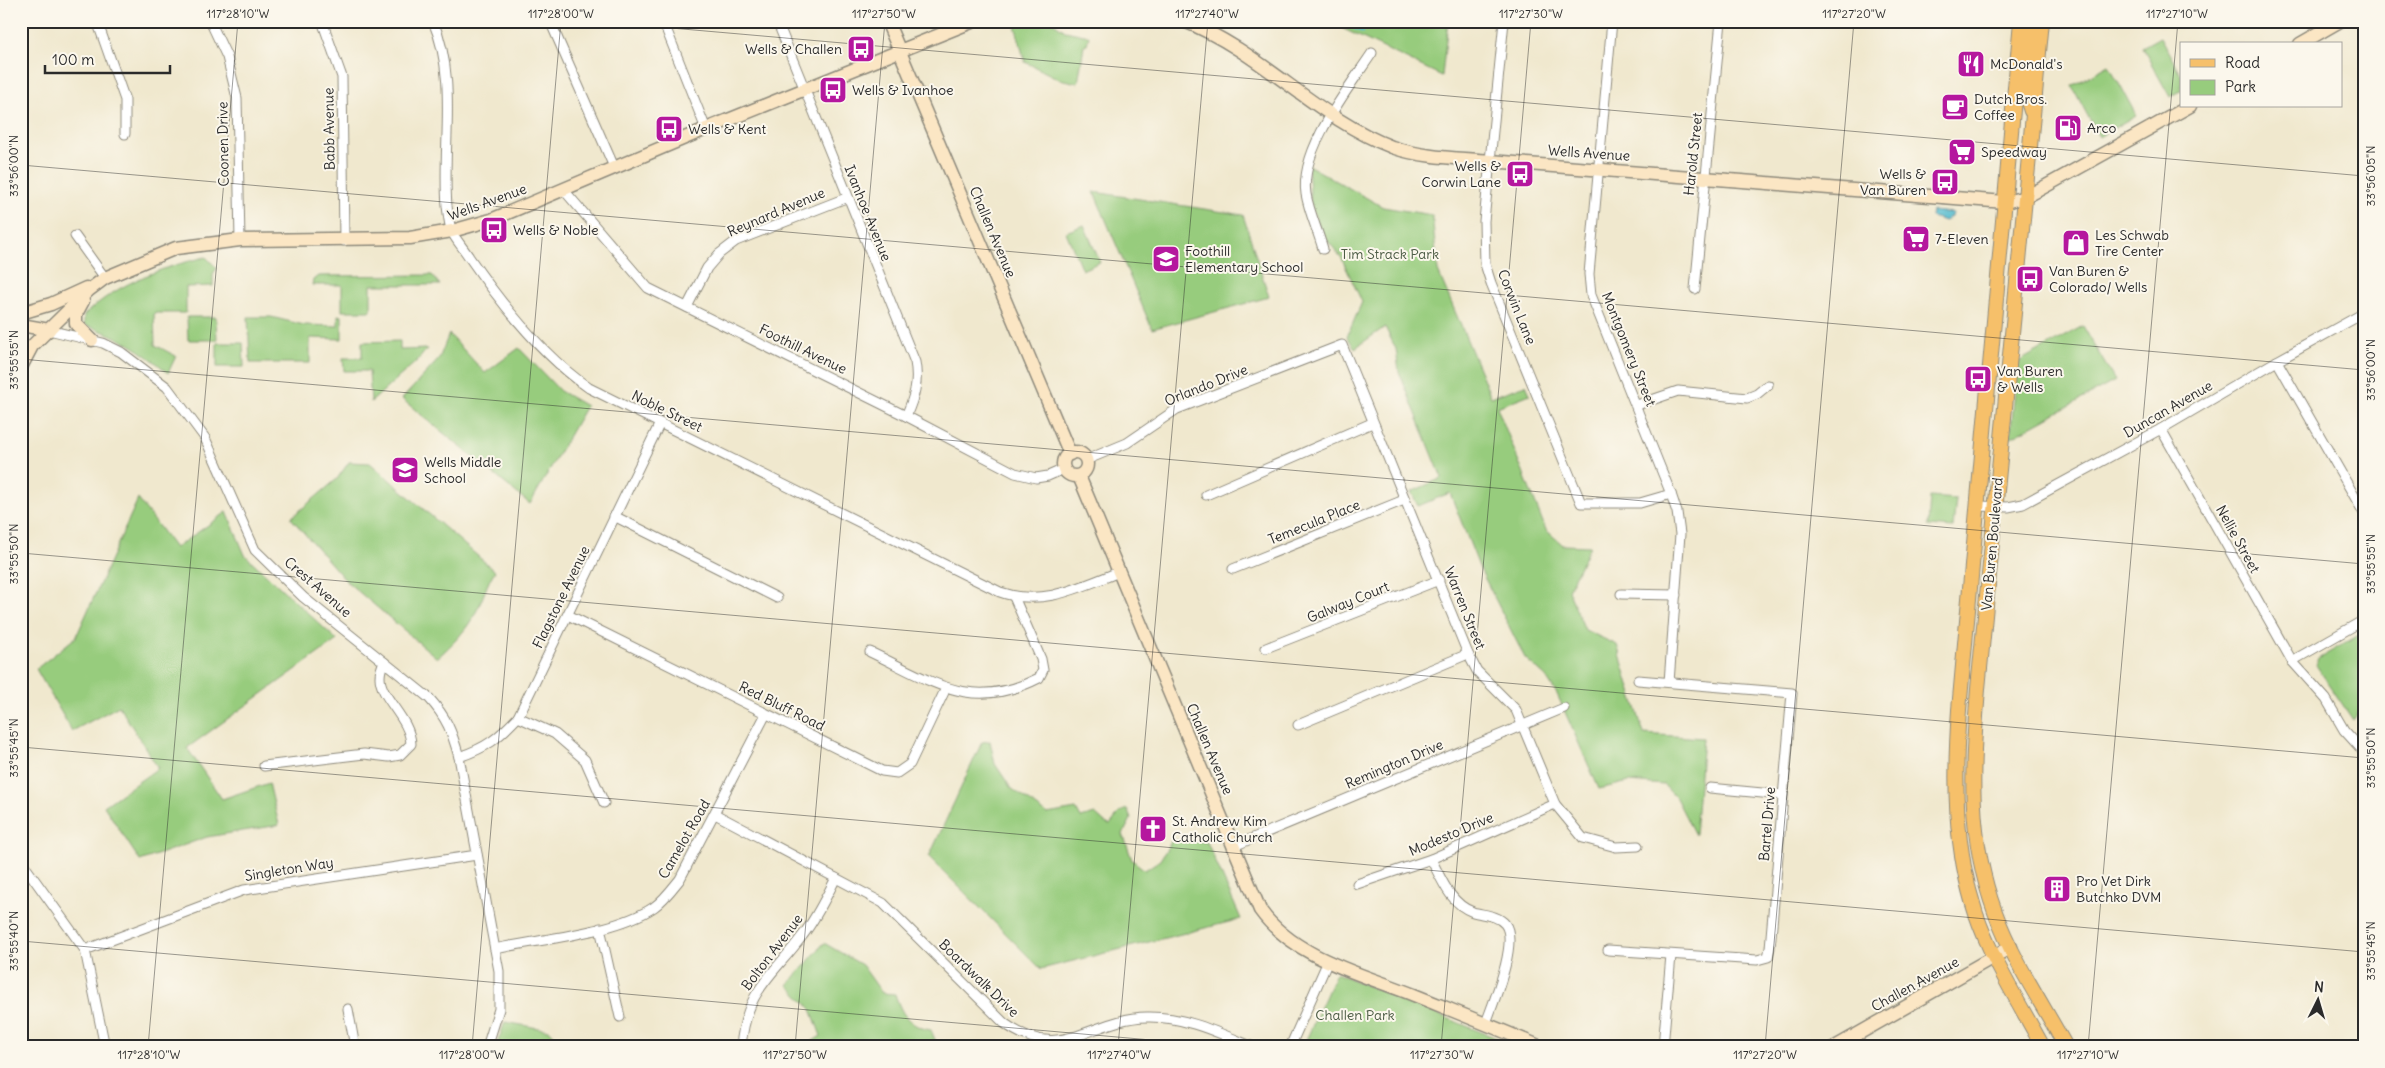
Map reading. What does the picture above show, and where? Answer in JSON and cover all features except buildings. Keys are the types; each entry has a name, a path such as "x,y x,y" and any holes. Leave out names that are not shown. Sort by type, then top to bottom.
{"main road":[{"name":"Challen Avenue","path":"887,21 1070,454"},
{"name":"Wells Avenue","path":"21,367 32,346 97,284 176,248 240,240 410,238 452,231 491,220 706,129 974,21"},
{"name":"Wells Avenue","path":"1184,21 1228,42 1331,114 1365,134 1393,147 1426,155 2005,202 2026,196 2186,108"},
{"name":"Van Buren Boulevard","path":"2021,21 1955,785 1961,850 1976,914 1994,956 2043,1047"},
{"path":"2032,21 2025,92 2033,117"},
{"name":"Van Buren Boulevard","path":"2042,21 1972,774 1975,833 1979,856 1992,903 2011,947 2066,1047"},
{"path":"2303,42 2340,21"},
{"path":"21,313 51,304 97,284"},
{"path":"92,340 81,331 76,320 97,284"},
{"name":"Crest Avenue","path":"21,325 49,330"},
{"path":"1078,453 1086,460 1086,469 1079,476 1072,476 1064,469 1064,462 1070,454 1078,453"},
{"name":"Challen Avenue","path":"1079,476 1260,910 1270,924 1288,939 1328,961 1540,1047"},
{"path":"1960,710 1967,714 1966,758 1972,774"},
{"path":"1961,850 1968,850 1972,856 1982,891 1992,903"},
{"name":"Challen Avenue","path":"1835,1047 2011,947"}],"street":[{"path":"96,21 125,100 125,134"},
{"name":"Coonen Drive","path":"210,21 226,57 237,98 240,240"},
{"name":"Babb Avenue","path":"322,21 342,77 344,240"},
{"name":"Noble Street","path":"433,21 441,39 447,71 447,206 452,231 481,274 551,359 588,388 660,422 983,585 1014,597 1046,598 1062,594 1119,572"},
{"path":"550,21 614,168"},
{"path":"663,21 706,129"},
{"name":"Ivanhoe Avenue","path":"777,21 846,198 915,362 917,382 913,401 906,416"},
{"name":"Corwin Lane","path":"1504,21 1484,221 1485,264 1581,503 1640,503 1671,494"},
{"name":"Montgomery Street","path":"1612,21 1589,274 1591,295 1637,405 1677,512 1680,534 1669,682"},
{"name":"Harold Street","path":"1695,290 1720,21"},
{"path":"1323,249 1306,193 1309,161 1331,114 1372,53"},
{"name":"Foothill Avenue","path":"563,189 648,288 1024,476 1036,478 1048,476 1064,469"},
{"name":"Reynard Avenue","path":"687,307 707,268 718,254 736,241 846,198"},
{"path":"75,236 97,284"},
{"name":"Duncan Avenue","path":"1979,506 2012,507 2023,504 2161,430 2277,361 2364,313"},
{"name":"Crest Avenue","path":"49,330 92,340 121,352 168,387 205,438 255,550 303,596 429,698 444,714 452,732 459,757 500,979 499,1009 487,1047"},
{"name":"Warren Street","path":"1342,345 1372,423 1439,580 1468,654 1477,671 1516,710 1555,804 1583,838 1616,847 1638,846"},
{"name":"Orlando Drive","path":"1086,460 1127,443 1177,409 1342,345"},
{"path":"2277,361 2364,512"},
{"path":"1637,405 1678,391 1747,398 1757,394 1768,385"},
{"name":"Flagstone Avenue","path":"459,757 482,749 498,737 518,716 660,422"},
{"path":"1206,495 1372,423"},
{"name":"Nellie Street","path":"2161,430 2292,660 2326,699 2344,730 2364,752"},
{"path":"2354,496 2364,491"},
{"name":"Temecula Place","path":"1234,569 1404,500"},
{"path":"614,516 777,598"},
{"name":"Galway Court","path":"1266,648 1439,580"},
{"path":"1621,594 1676,595"},
{"path":"870,652 946,688 970,694 986,695 1028,684 1040,678 1043,670 1041,659 1014,597"},
{"name":"Red Bluff Road","path":"568,615 882,771 897,773 910,764 946,688"},
{"path":"2292,660 2364,620"},
{"path":"1298,725 1468,654"},
{"path":"264,766 364,754 389,757 400,755 411,744 410,738 407,726 382,686 380,676 384,662"},
{"path":"1638,680 1669,682"},
{"name":"Bartel Drive","path":"1669,682 1792,693 1768,957 1757,960 1670,955"},
{"name":"Remington Drive","path":"1234,846 1564,708"},
{"name":"Camelot Road","path":"495,949 600,928 644,913 664,898 680,879 766,714"},
{"path":"518,716 555,734 585,760 604,803"},
{"path":"1710,788 1783,795"},
{"name":"Modesto Drive","path":"1357,884 1432,859 1555,804"},
{"name":"Boardwalk Drive","path":"715,814 882,903 1004,1023 1032,1038 1066,1040 1119,1021 1138,1017 1156,1017 1189,1022 1253,1047"},
{"name":"Singleton Way","path":"85,950 244,890 477,855"},
{"path":"1432,859 1445,886 1456,901 1471,912 1499,918 1506,924 1509,933 1506,967 1486,1024"},
{"path":"21,861 85,950 105,1047"},
{"name":"Bolton Avenue","path":"741,1047 745,1018 752,1000 767,976 808,928 836,878"},
{"path":"600,928 620,1017"},
{"path":"1608,950 1670,955 1663,1047"},
{"path":"1290,1047 1328,961"},
{"path":"348,1008 355,1047"}],"green space":[{"path":"1051,21 1065,31 1089,36 1087,44 1084,45 1078,83 1059,79 1025,62 1015,25"},
{"path":"1327,21 1448,21 1442,76"},
{"path":"2160,37 2180,73 2180,92 2170,97 2142,47"},
{"path":"2109,65 2136,115 2099,137 2072,86"},
{"name":"Tim Strack Park","path":"1308,165 1383,207 1432,215 1438,271 1491,397 1526,385 1530,394 1497,407 1546,530 1563,545 1590,546 1568,590 1585,630 1617,645 1644,734 1703,738 1695,835 1676,798 1664,785 1629,782 1599,789 1557,694 1546,677 1525,658 1480,569 1450,493 1418,506 1411,492 1442,478 1399,372 1396,349 1385,327 1355,348 1347,337 1362,302 1341,257 1323,235 1311,207"},
{"path":"1094,192 1243,215 1269,297 1152,329"},
{"path":"1084,225 1100,262 1082,270 1066,232"},
{"path":"206,257 217,268 213,274 213,286 186,287 186,313 154,313 155,345 176,356 168,373 149,357 129,344 108,333 84,325 84,315 126,285 157,271"},
{"path":"432,275 440,285 371,285 371,311 342,311 342,285 312,285 313,280 318,276"},
{"path":"338,315 342,316 342,339 310,338 310,363 250,363 248,317 271,317 304,325 338,326"},
{"path":"187,317 216,317 217,340 188,340"},
{"path":"2083,326 2115,381 2010,438 2018,362"},
{"path":"449,334 485,373 519,348 560,391 586,406 530,504 402,399 439,359"},
{"path":"400,341 400,350 427,349 418,360 371,402 369,371 344,371 343,358 362,358 362,342"},
{"path":"217,343 243,343 244,367 217,367"},
{"path":"349,462 370,463 495,571 469,624 437,658 346,581 291,518 337,479"},
{"path":"1930,497 1956,499 1953,528 1928,526"},
{"path":"138,499 175,548 227,512 245,555 337,640 187,748 222,799 269,783 279,825 207,837 140,861 104,806 158,768 119,706 72,731 36,669 76,637"},
{"path":"2364,632 2364,705 2353,720 2316,665 2318,659"},
{"path":"990,741 995,764 1011,788 1047,814 1076,809 1081,818 1095,814 1110,825 1120,812 1127,809 1131,819 1123,834 1132,860 1145,870 1160,860 1172,840 1207,842 1241,919 1041,969 929,857 982,742"},
{"path":"824,943 862,965 882,993 895,994 907,1018 917,1026 931,1030 938,1047 803,1047 821,1036 811,1009 788,985"},
{"name":"Challen Park","path":"1336,973 1518,1047 1303,1047"},
{"path":"505,1022 549,1030 564,1047 496,1047"}],"water":[{"path":"1932,211 1953,214 1945,221 1931,217"}],"waterway":[{"path":"1340,21 1363,32"}],"place":[{"name":"Wells & Challen","path":"861,49"},
{"name":"McDonald's","path":"1971,64"},
{"name":"Wells & Ivanhoe","path":"833,90"},
{"name":"Dutch Bros. Coffee","path":"1955,107"},
{"name":"Arco","path":"2068,128"},
{"name":"Wells & Kent","path":"669,129"},
{"name":"Speedway","path":"1962,152"},
{"name":"Wells & Corwin Lane","path":"1520,174"},
{"name":"Wells & Van Buren","path":"1945,182"},
{"name":"Wells & Noble","path":"494,230"},
{"name":"7-Eleven","path":"1916,239"},
{"name":"Les Schwab Tire Center","path":"2076,243"},
{"name":"Foothill Elementary School","path":"1166,259"},
{"name":"Van Buren & Colorado/ Wells","path":"2030,279"},
{"name":"Van Buren & Wells","path":"1978,379"},
{"name":"Wells Middle School","path":"405,470"},
{"name":"St. Andrew Kim Catholic Church","path":"1153,829"},
{"name":"Pro Vet Dirk Butchko DVM","path":"2057,889"}]}
